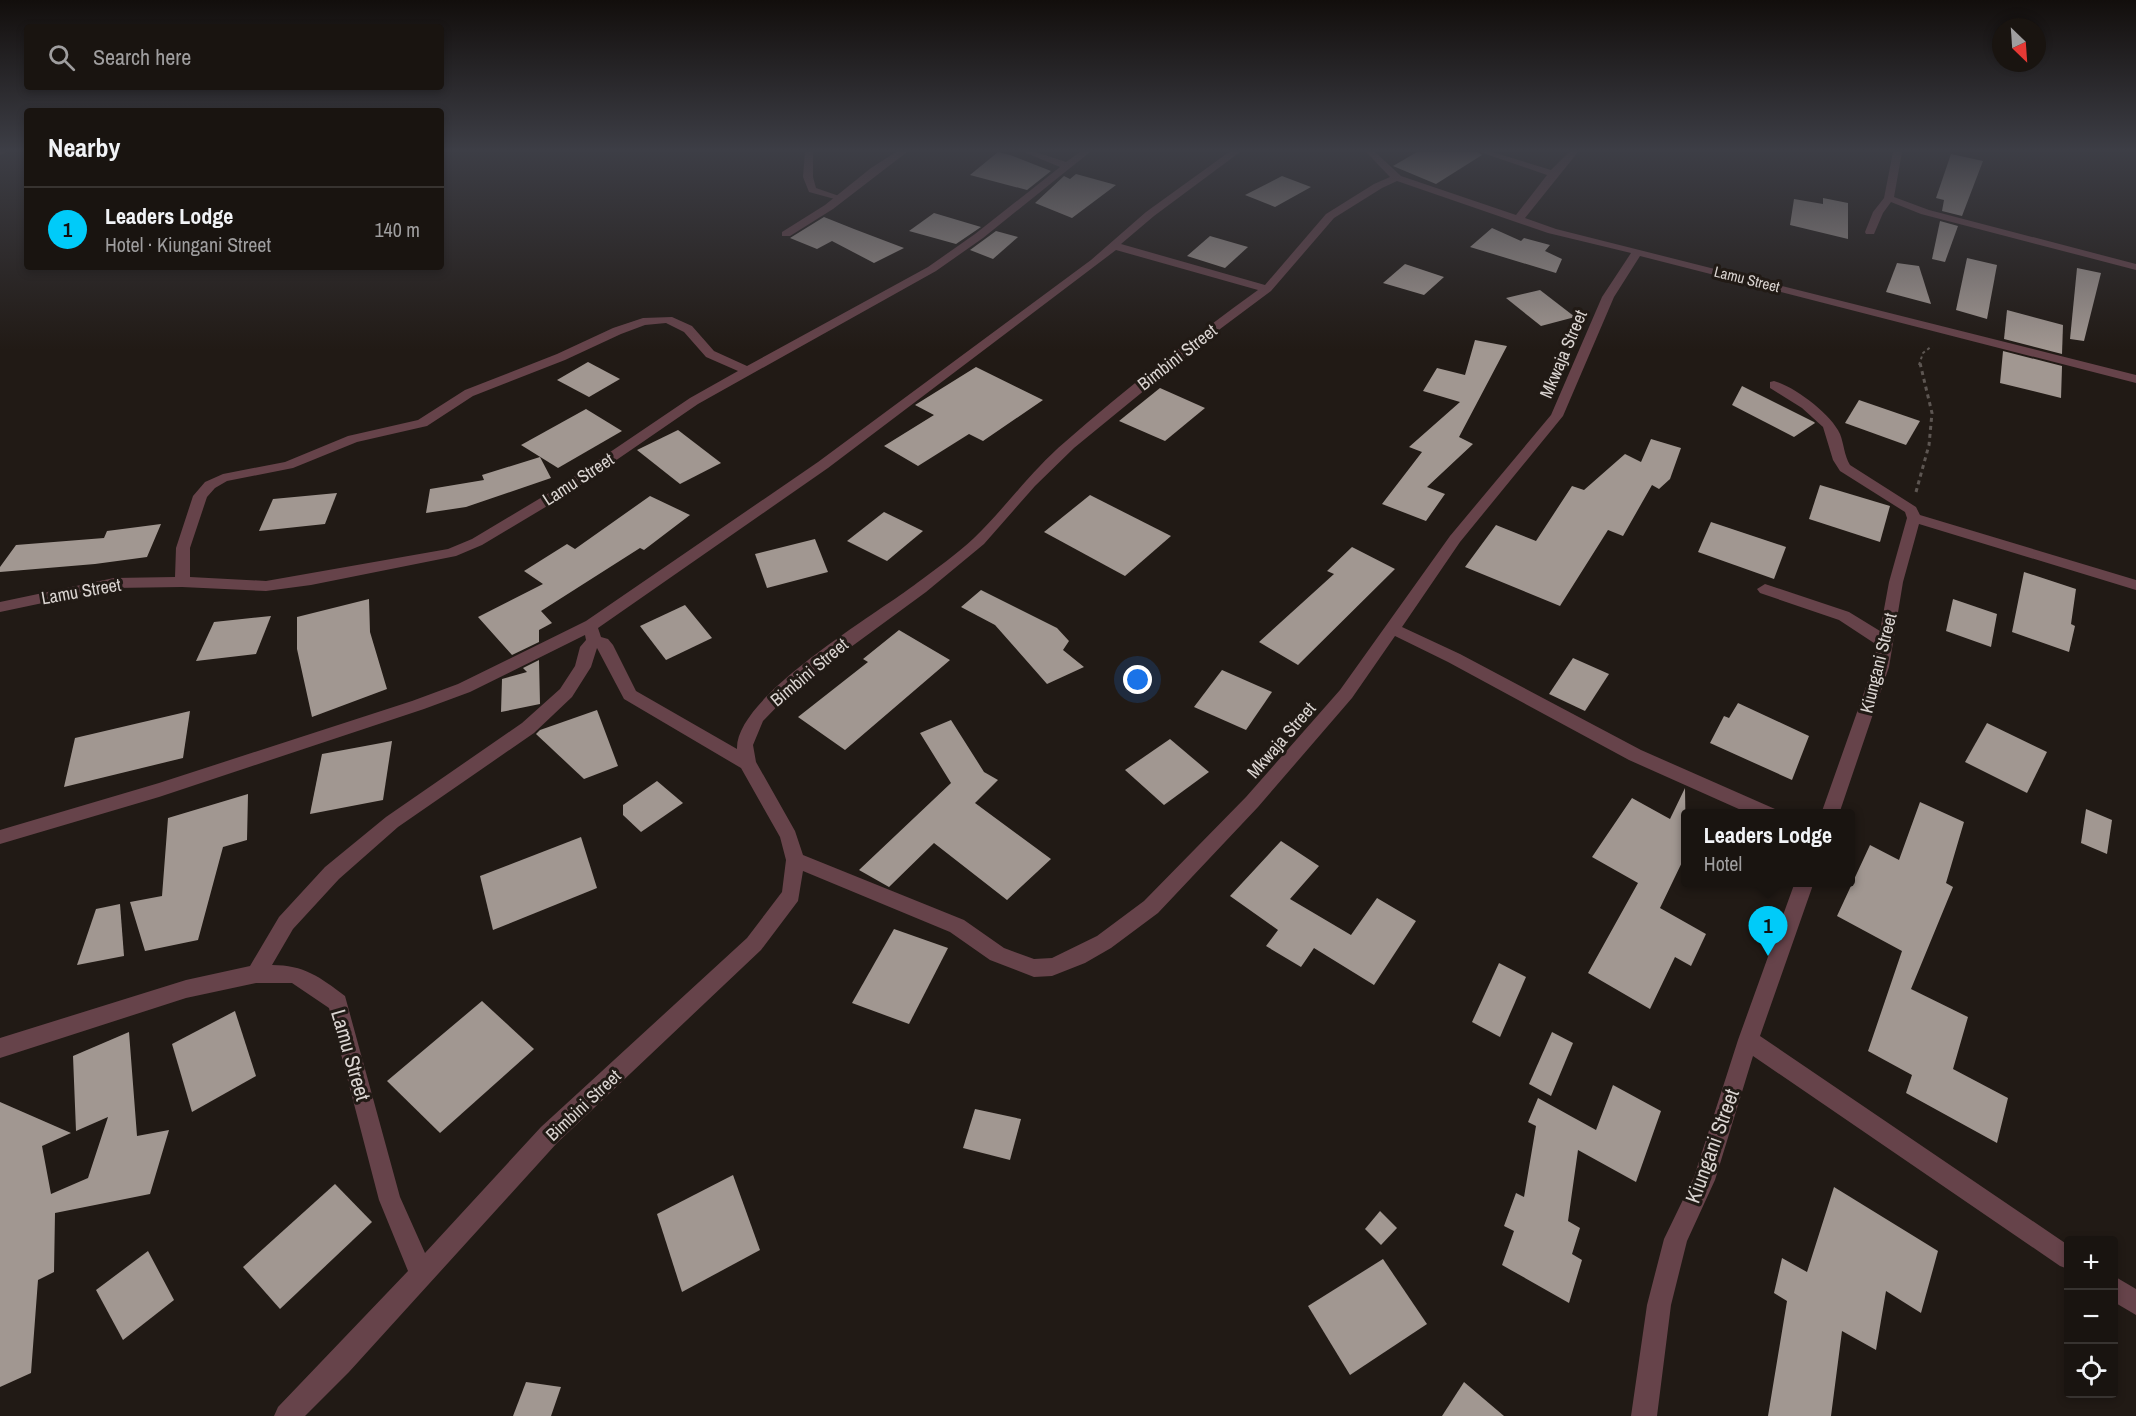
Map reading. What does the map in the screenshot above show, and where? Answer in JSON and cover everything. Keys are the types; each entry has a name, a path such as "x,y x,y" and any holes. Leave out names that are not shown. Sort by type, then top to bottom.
{"street":[{"path":"786,234 810,218"},
{"name":"Lamu Street","path":"0,607 114,583 182,582 266,586 346,575 451,553 477,542 559,493 694,401 750,372 932,269 1001,218"},
{"path":"0,837 159,790 418,705 593,633 1114,246 1145,218"},
{"name":"Bimbini Street","path":"287,1416 340,1363 549,1135 754,944 791,896 795,860 789,836 747,763 746,745 756,718 789,684 871,622 921,588 979,541 1030,483 1069,445 1208,332 1267,289 1328,218"},
{"path":"1870,232 1876,218"},
{"path":"1948,218 2136,267"},
{"name":"Lamu Street","path":"1518,219 1552,231 2136,379"},
{"path":"1114,246 1267,289"},
{"name":"Mkwaja Street","path":"795,860 957,926 997,954 1034,968 1052,967 1078,957 1104,942 1151,908 1315,731 1346,694 1394,629 1455,538 1557,416 1608,297 1637,252"},
{"path":"182,582 183,548 200,496 210,485 224,478 288,465 352,439 422,423 469,393 643,322 668,319 688,329 710,354 750,372"},
{"path":"1774,385 1810,409 1826,423 1832,432 1839,460 1845,468 1912,514 2136,585"},
{"name":"Kiungani Street","path":"1831,809 1861,729 1886,643 1896,582 1912,514"},
{"path":"1765,589 1845,616 1886,643"},
{"path":"1394,629 1635,755 1759,809"},
{"path":"593,633 607,649 630,695 747,763"},
{"path":"256,974 286,923 332,873 392,822 528,728 566,693 583,667 593,633"},
{"name":"Kiungani Street","path":"1644,1416 1659,1305 1676,1239 1704,1180 1748,1040 1803,887"},
{"name":"Lamu Street","path":"0,1048 186,989 256,974 294,974 318,987 338,1003 390,1200 403,1226 421,1275"},
{"path":"1748,1040 2064,1255"},
{"path":"2117,1290 2136,1303"}],"path":[{"path":"1912,514 1929,445 1932,413 1919,365 1920,358 1931,346 1954,334"}],"building":[{"path":"822,218 827,218 904,248 874,263 832,241 817,249 790,238"},
{"path":"927,218 951,218 981,227 956,244 909,231"},
{"path":"1791,218 1848,218 1848,239 1790,225"},
{"path":"1940,221 1958,226 1945,262 1932,259"},
{"path":"1492,228 1521,241 1524,238 1550,245 1545,251 1562,259 1556,273 1470,247"},
{"path":"996,231 1018,237 993,259 970,250"},
{"path":"1210,236 1248,247 1225,268 1187,256"},
{"path":"1967,258 1997,265 1987,319 1956,310"},
{"path":"1897,263 1919,266 1931,304 1886,292"},
{"path":"1405,264 1444,277 1424,295 1383,283"},
{"path":"2077,268 2101,273 2084,341 2070,339"},
{"path":"1540,290 1575,317 1541,326 1506,298"},
{"path":"2007,310 2063,325 2062,354 2004,339"},
{"path":"1475,340 1507,346 1459,437 1473,444 1427,487 1445,494 1426,521 1382,504 1422,452 1409,447 1460,402 1423,391 1437,368 1465,375"},
{"path":"2003,351 2062,366 2061,398 2000,383"},
{"path":"588,362 620,379 589,397 557,380"},
{"path":"976,367 1043,400 983,441 969,434 918,466 884,446 934,415 915,405"},
{"path":"1742,386 1815,423 1794,437 1732,405"},
{"path":"1160,388 1205,408 1165,441 1119,421"},
{"path":"1859,400 1920,421 1906,445 1845,423"},
{"path":"586,409 622,431 558,468 521,445"},
{"path":"678,430 721,463 680,484 637,450"},
{"path":"1651,439 1681,448 1670,479 1659,489 1652,485 1623,536 1608,530 1560,606 1465,567 1496,525 1536,541 1572,486 1584,490 1625,454 1641,462"},
{"path":"540,457 551,478 466,507 426,513 430,489 484,480 482,475"},
{"path":"1820,485 1890,506 1880,542 1809,519"},
{"path":"337,493 325,524 259,531 273,499"},
{"path":"1090,495 1171,536 1125,576 1044,532"},
{"path":"650,496 690,515 644,550 640,548 541,611 552,623 539,630 539,642 512,655 478,617 543,584 524,571 567,544 575,549"},
{"path":"884,512 923,531 887,561 847,541"},
{"path":"1711,522 1786,547 1774,579 1698,552"},
{"path":"161,524 147,557 0,572 0,567 16,545 104,538 107,531"},
{"path":"815,539 828,572 767,588 755,554"},
{"path":"1352,547 1395,569 1298,665 1259,642 1334,574 1327,571"},
{"path":"2024,572 2076,589 2071,624 2075,626 2069,652 2012,632"},
{"path":"981,590 1057,628 1069,641 1063,650 1084,667 1047,684 995,625 961,607"},
{"path":"369,599 370,632 387,689 312,717 297,649 297,617"},
{"path":"1953,599 1997,614 1991,647 1946,631"},
{"path":"685,605 712,638 666,660 640,626"},
{"path":"271,616 256,654 196,661 214,622"},
{"path":"899,630 950,660 845,750 798,717 868,662 863,659"},
{"path":"1573,658 1609,674 1585,711 1549,694"},
{"path":"539,660 540,704 501,712 502,679 527,672 523,668"},
{"path":"1222,670 1272,692 1246,730 1194,707"},
{"path":"1738,703 1809,736 1792,780 1710,743 1724,716 1729,718"},
{"path":"597,710 618,766 584,779 536,734 540,730"},
{"path":"190,711 183,758 64,787 75,738"},
{"path":"951,720 984,772 998,780 975,803 1051,859 1007,900 934,843 889,887 859,870 951,783 920,733"},
{"path":"1987,723 2047,752 2027,793 1965,762"},
{"path":"1170,739 1209,772 1164,805 1125,770"},
{"path":"392,741 383,800 310,814 322,754"},
{"path":"657,781 683,803 641,832 623,815 623,805"},
{"path":"1685,788 1685,809 1681,809 1681,864 1660,908 1706,934 1691,966 1675,957 1650,1009 1588,973 1638,883 1592,857 1632,798 1670,819"},
{"path":"248,794 247,840 223,847 198,940 145,951 130,902 162,896 168,818"},
{"path":"1920,802 1964,822 1946,883 1953,887 1911,989 1968,1017 1953,1069 2008,1098 1997,1143 1906,1093 1912,1075 1868,1051 1902,951 1837,916 1850,887 1855,887 1855,877 1870,845 1899,860"},
{"path":"2086,809 2112,820 2107,854 2081,843"},
{"path":"581,837 597,888 493,930 480,876"},
{"path":"1281,841 1319,866 1290,899 1351,935 1377,898 1416,921 1374,985 1314,948 1301,967 1266,946 1278,930 1230,896"},
{"path":"120,904 124,956 77,965 96,909"},
{"path":"894,929 948,948 909,1024 852,1003"},
{"path":"1499,963 1526,977 1500,1037 1472,1022"},
{"path":"482,1001 534,1049 440,1133 387,1081"},
{"path":"235,1011 256,1076 192,1112 172,1044"},
{"path":"129,1032 137,1136 169,1130 150,1194 55,1213 54,1272 38,1280 31,1373 0,1387 0,1102 71,1133 42,1146 51,1194 88,1178 108,1117 76,1131 73,1056"},
{"path":"1552,1032 1573,1043 1551,1096 1529,1084"},
{"path":"1613,1085 1661,1111 1636,1182 1578,1150 1568,1221 1580,1228 1572,1254 1582,1260 1569,1303 1502,1265 1514,1231 1504,1226 1516,1193 1524,1197 1536,1126 1528,1122 1538,1098 1596,1130"},
{"path":"975,1109 1021,1119 1010,1160 963,1148"},
{"path":"733,1175 760,1250 682,1292 657,1214"},
{"path":"335,1184 372,1222 280,1309 243,1267"},
{"path":"1834,1187 1938,1251 1921,1313 1886,1291 1876,1350 1842,1331 1831,1416 1768,1416 1787,1301 1774,1293 1782,1258 1807,1272"},
{"path":"1380,1211 1397,1228 1381,1245 1365,1229"},
{"path":"148,1251 174,1300 123,1340 96,1290"},
{"path":"1383,1259 1427,1324 1350,1375 1308,1306"},
{"path":"526,1382 561,1387 551,1416 513,1416"},
{"path":"1464,1382 1504,1416 1442,1416"}],"place":[{"name":"Leaders Lodge","path":"1768,956"}]}
